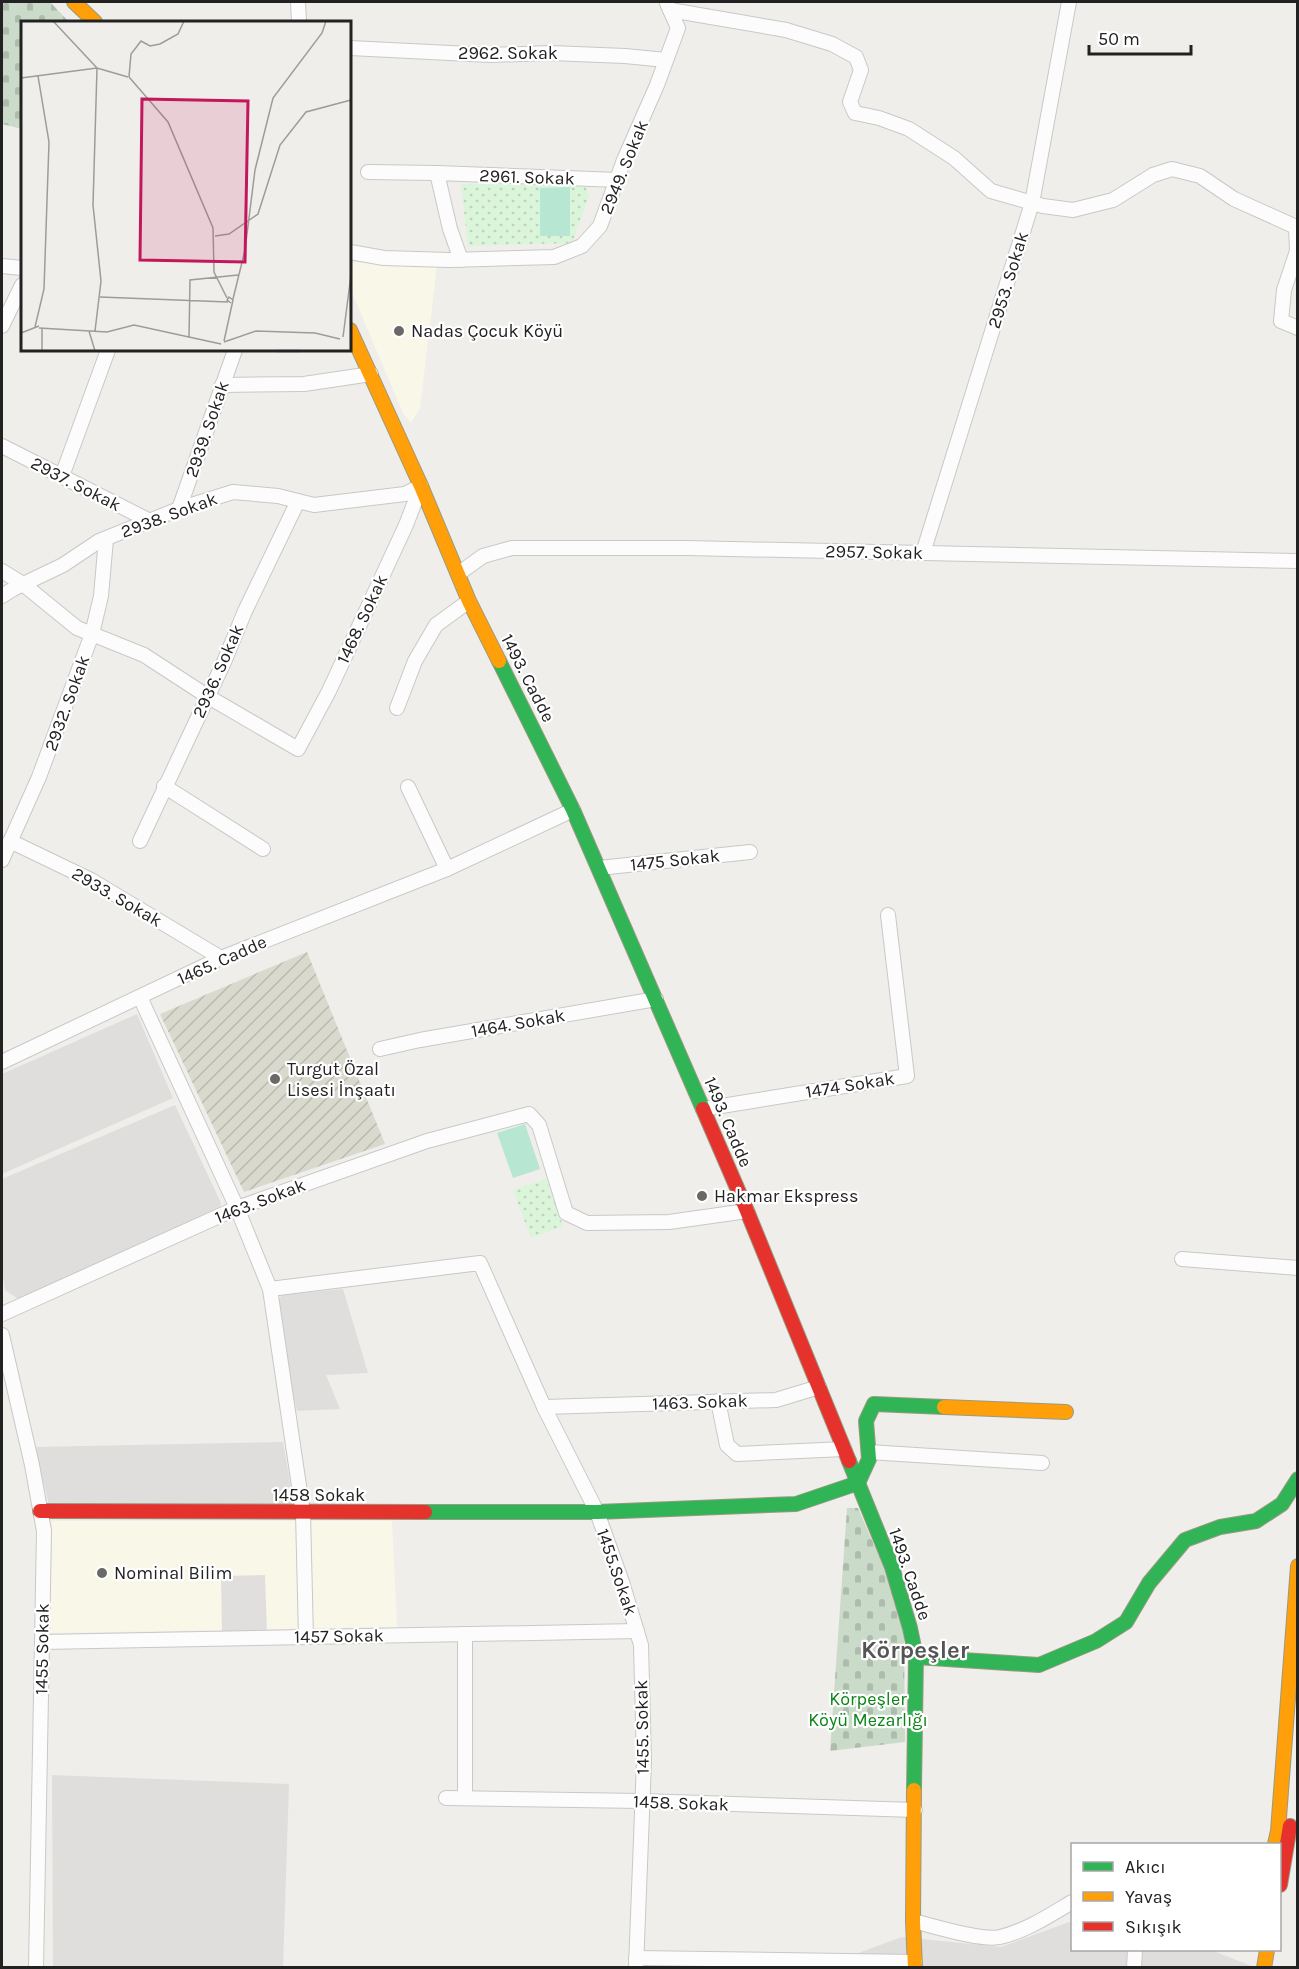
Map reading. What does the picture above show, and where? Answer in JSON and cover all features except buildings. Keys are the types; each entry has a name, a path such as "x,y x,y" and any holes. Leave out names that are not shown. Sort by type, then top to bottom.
{"main road":[{"path":"74,2 94,21"},
{"name":"1493. Cadde","path":"351,332 421,486 469,601 573,810 599,868 747,1211 892,1566 916,1658 913,1921 915,1965"},
{"path":"858,1482 869,1459 866,1421 874,1404 1066,1412"},
{"path":"916,1658 1040,1665 1096,1641 1126,1622 1149,1583 1185,1540 1220,1527 1256,1521 1282,1504 1298,1479"},
{"name":"1458 Sokak","path":"40,1511 597,1512 796,1504 858,1482"},
{"path":"1275,1843 1298,1566"},
{"path":"1281,1880 1290,1830 1298,1678"},
{"path":"1252,1968 1255,1951"},
{"path":"1264,1968 1267,1951"}],"street":[{"path":"298,2 299,21"},
{"name":"2953. Sokak","path":"923,553 1032,203 1069,2"},
{"path":"668,6 786,30 832,44 856,57 861,70 850,102 855,113 879,118 909,129 954,158 991,191 1043,206 1073,210 1113,200 1153,175 1172,169 1200,176 1234,199 1297,227 1297,251 1284,290 1281,321 1298,328"},
{"name":"2949. Sokak","path":"351,252 384,258 461,260 554,257 582,246 600,226 678,28 668,6"},
{"name":"2962. Sokak","path":"351,48 490,55 551,53 666,60"},
{"name":"2961. Sokak","path":"368,172 618,180"},
{"path":"437,173 450,230 461,260"},
{"path":"2,266 21,268"},
{"path":"2,326 21,287"},
{"path":"62,477 108,351"},
{"name":"2939. Sokak","path":"179,509 235,351"},
{"path":"222,385 304,384 371,374"},
{"name":"2937. Sokak","path":"2,446 150,521"},
{"name":"2938. Sokak","path":"2,596 13,588 63,565 106,539 179,509 233,492 278,496 314,505 405,494 421,486"},
{"name":"1468. Sokak","path":"207,696 298,749 329,692 406,525 421,486"},
{"name":"2936. Sokak","path":"140,841 298,501"},
{"name":"2932. Sokak","path":"2,860 39,777 92,634 101,596 106,539"},
{"name":"2957. Sokak","path":"458,574 483,556 512,548 687,548 1298,561"},
{"path":"2,571 23,584 77,628 144,655 207,696"},
{"path":"397,708 415,661 436,625 469,601"},
{"path":"164,786 263,849"},
{"path":"408,787 447,869"},
{"name":"1465. Cadde","path":"2,1062 221,958 447,869 573,810"},
{"name":"2933. Sokak","path":"10,841 91,880 221,958"},
{"name":"1475 Sokak","path":"599,868 750,852"},
{"name":"1474 Sokak","path":"703,1109 907,1076 888,915"},
{"path":"140,997 237,1208 270,1289 303,1513 306,1637"},
{"name":"1464. Sokak","path":"380,1049 656,999"},
{"name":"1463. Sokak","path":"2,1314 237,1208 427,1141 528,1114 539,1125 566,1213 587,1223 669,1222 747,1211"},
{"path":"1182,1259 1298,1268"},
{"name":"1455.Sokak","path":"270,1289 480,1263 544,1407 597,1512 637,1631"},
{"name":"1455 Sokak","path":"2,1335 32,1466 44,1531 36,1968"},
{"name":"1463. Sokak","path":"544,1407 776,1400 819,1387"},
{"path":"718,1401 727,1445 737,1454 844,1449"},
{"path":"869,1452 1042,1463"},
{"name":"1457 Sokak","path":"42,1642 637,1631"},
{"name":"1455. Sokak","path":"636,1963 644,1761 641,1645 637,1631"},
{"path":"465,1634 465,1798"},
{"name":"1458. Sokak","path":"446,1798 642,1801 915,1810"},
{"path":"913,1921 984,1937 1000,1937 1033,1924 1071,1903"},
{"path":"1134,1968 1135,1951"},
{"path":"636,1963 915,1965"}],"shaded area":[{"name":"Nadas Çocuk Köyü","path":"351,262 437,266 420,408 411,423 403,413 351,290"},
{"name":"Turgut Özal Lisesi İnşaatı","path":"307,952 385,1144 244,1192 160,1014"},
{"path":"137,1014 173,1098 2,1174 2,1074"},
{"path":"175,1105 221,1203 219,1211 18,1299 5,1290 2,1270 2,1179"},
{"path":"343,1289 368,1373 326,1375 340,1409 297,1411 273,1309 282,1295"},
{"path":"283,1442 294,1506 49,1505 35,1447"},
{"path":"52,1521 392,1521 397,1627 50,1633"},
{"path":"265,1575 267,1633 222,1634 221,1576"},
{"path":"52,1775 289,1784 283,1967 53,1967"},
{"path":"1071,1921 1071,1951 1214,1951 1254,1967 844,1968 847,1957 902,1937 1001,1947"}],"green space":[{"path":"2,2 50,2 68,21 21,21 21,129 2,124"},
{"path":"461,184 585,185 589,196 572,243 468,246"},
{"path":"570,187 570,236 540,236 540,188"},
{"path":"525,1124 540,1169 513,1178 497,1133"},
{"path":"546,1179 563,1226 531,1238 513,1190"},
{"name":"Körpeşler Köyü Mezarlığı","path":"847,1508 858,1508 884,1568 904,1630 905,1742 830,1751"}],"traffic: fast":[{"path":"499,661 573,810 703,1109"},
{"path":"425,1512 597,1512 796,1504 858,1483 869,1459 866,1421 874,1404 944,1407"},
{"path":"849,1461 892,1567 916,1657 914,1790"},
{"path":"916,1657 1039,1665 1096,1641 1126,1622 1149,1583 1185,1540 1220,1527 1256,1521 1282,1504 1298,1479"}],"traffic: slow":[{"path":"74,2 94,21"},
{"path":"351,332 421,486 469,601 499,661"},
{"path":"944,1407 1066,1412"},
{"path":"1275,1843 1298,1566"},
{"path":"914,1790 915,1968"},
{"path":"1264,1968 1267,1951"}],"traffic: jam":[{"path":"703,1109 849,1461"},
{"path":"40,1511 425,1512"},
{"path":"1281,1879 1290,1826"}],"place":[{"name":"Nadas Çocuk Köyü","path":"399,331"},
{"name":"Turgut Özal Lisesi İnşaatı","path":"275,1079"},
{"name":"Hakmar Ekspress","path":"702,1196"},
{"name":"Nominal Bilim","path":"102,1573"}],"district":[{"name":"Körpeşler","path":"915,1650"}]}
